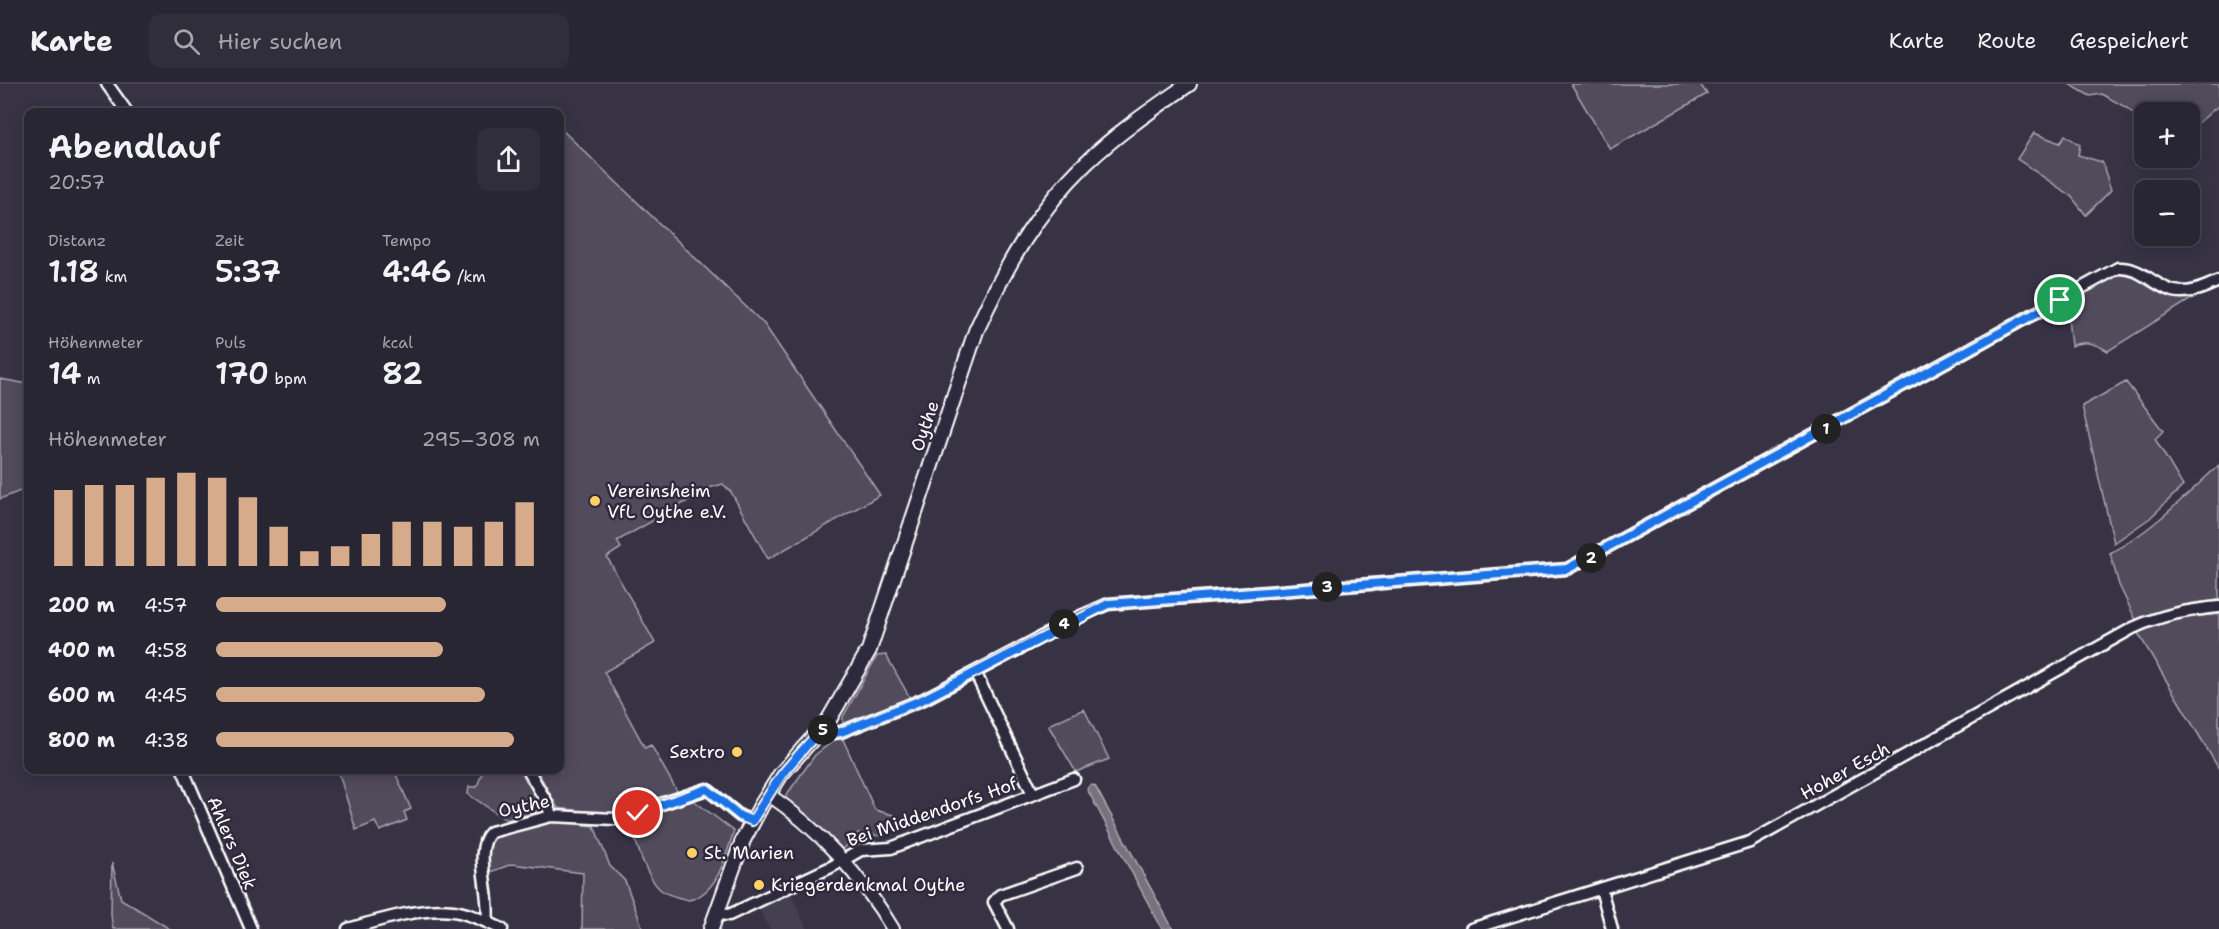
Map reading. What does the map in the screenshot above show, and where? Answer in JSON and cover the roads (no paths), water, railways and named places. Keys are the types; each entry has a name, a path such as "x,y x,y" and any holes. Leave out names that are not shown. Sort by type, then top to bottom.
{"main road":[{"name":"Oythe","path":"711,929 752,821 782,774 821,729 848,690 869,650 976,331 1019,246 1056,196 1087,162 1123,131 1189,84"}],"street":[{"path":"107,84 124,108"},
{"path":"821,729 828,734 841,732 914,704 1095,609 1119,602 1567,569 2118,268 2135,270 2168,289 2181,292 2197,290 2219,281"},
{"name":"Hoher Esch","path":"1471,929 1750,842 2133,628 2154,618 2182,611 2219,607"},
{"name":"Bei Middendorfs Hof","path":"975,672 1033,794"},
{"name":"Ahlers Diek","path":"185,774 251,929"},
{"path":"530,774 547,803 551,816"},
{"name":"Bei Middendorfs Hof","path":"843,861 861,850 891,848 1074,779"},
{"name":"Oythe","path":"487,922 489,909 482,849 485,838 491,832 551,816 615,819 707,789 740,816 752,821"},
{"path":"768,794 793,813 843,861 871,894 893,929"},
{"path":"717,914 729,915 843,861"},
{"path":"1008,929 994,902 1000,896 1077,868"},
{"path":"1600,889 1612,929"},
{"path":"348,929 379,920 440,910 456,911 502,929"}],"place":[{"name":"Vereinsheim VfL Oythe e.V.","path":"595,501"},
{"name":"Sextro","path":"737,752"},
{"name":"St. Marien","path":"692,853"},
{"name":"Kriegerdenkmal Oythe","path":"759,885"}]}
